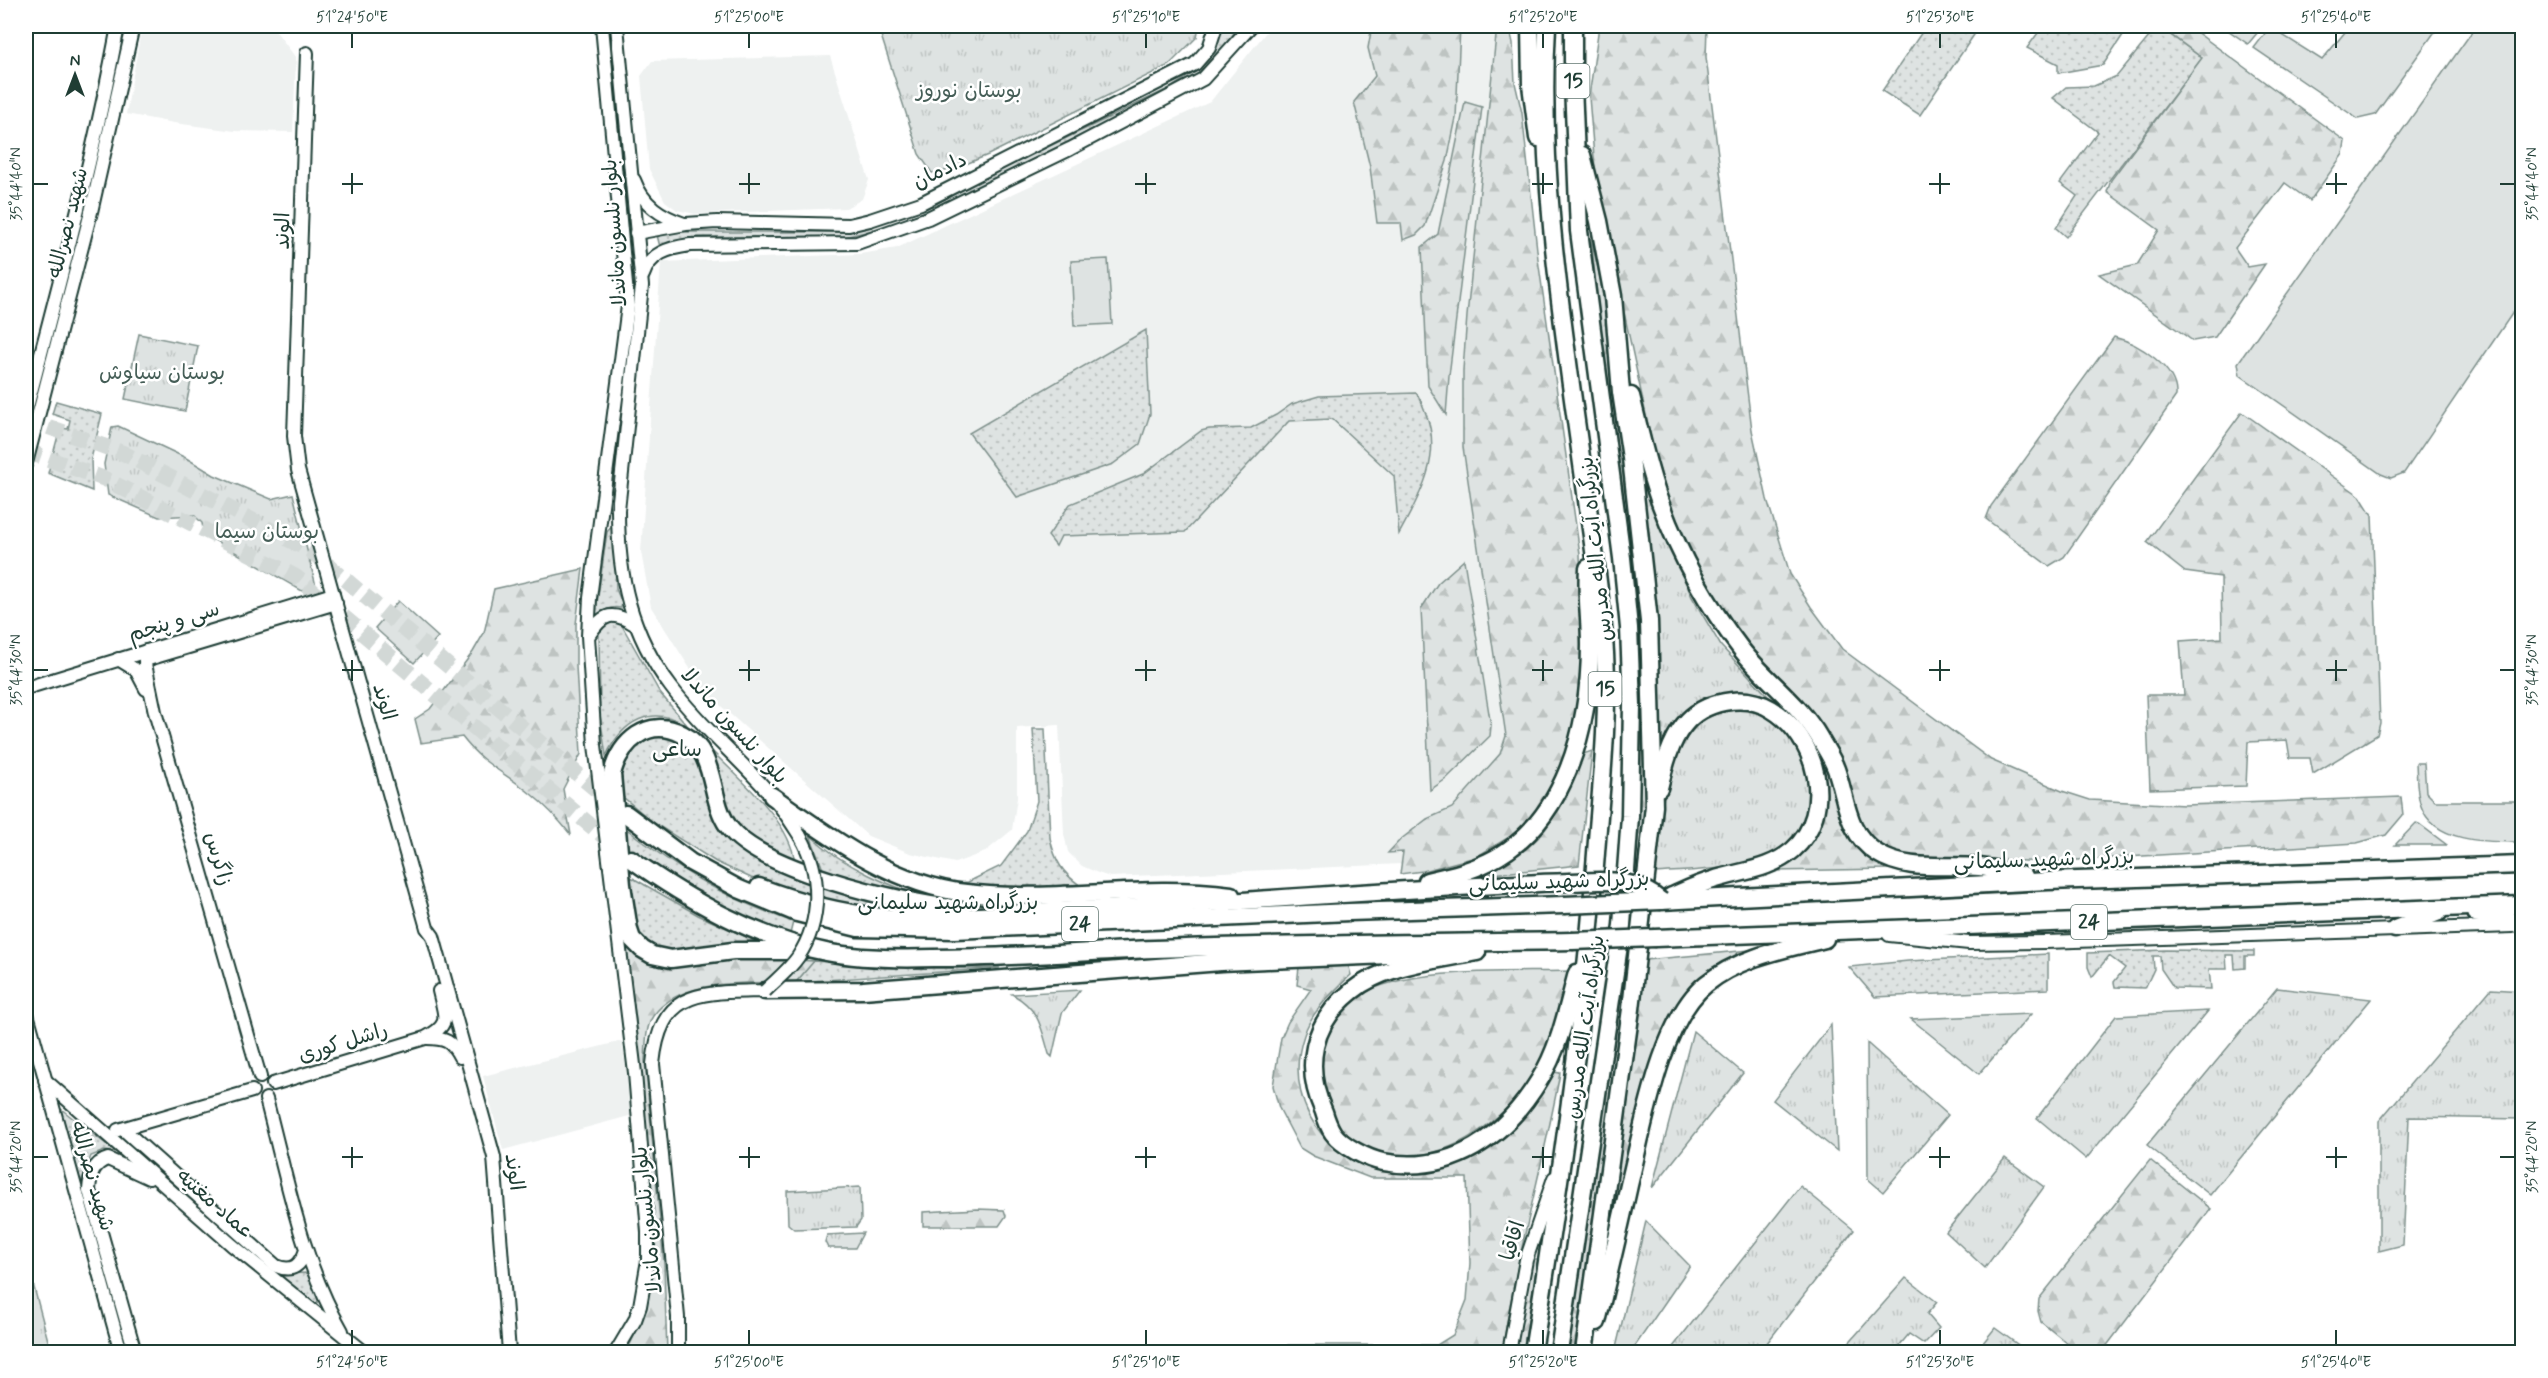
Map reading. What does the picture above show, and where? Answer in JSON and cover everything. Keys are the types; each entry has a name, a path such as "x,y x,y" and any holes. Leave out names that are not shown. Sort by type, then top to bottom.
{"highway":[{"path":"1530,26 1531,85 1535,127 1548,171"},
{"name":"بزرگراه آیت الله مدرس","path":"1533,1353 1566,1143 1591,922 1605,746 1605,665 1593,540 1555,251 1548,171 1546,26"},
{"name":"بزرگراه آیت الله مدرس","path":"1559,1353 1622,926 1630,816 1632,705 1623,558 1581,254 1573,85 1573,26"},
{"path":"1573,85 1585,26"},
{"path":"1575,136 1590,182 1599,221 1613,296 1620,354 1621,392 1631,458 1649,621 1654,807 1631,1009 1584,1353"},
{"path":"1620,354 1644,450 1661,506 1689,566 1742,650 1796,707 1816,732 1833,763 1852,826 1862,839 1888,860 1918,866 1980,867 2048,881"},
{"path":"1383,891 1465,872 1489,862 1524,837 1540,818 1562,784 1573,760 1582,726 1587,693 1590,646 1587,585 1593,540"},
{"path":"690,862 799,901 846,912 882,917 927,918 1010,912 1185,906 1259,898 1569,882 1632,883 1651,893 1661,902 1713,880 1767,865 1792,850 1811,829 1818,802 1816,775 1803,742 1771,709 1755,703 1721,702 1707,707 1683,726 1668,758 1654,807"},
{"path":"827,952 733,951 671,959 652,955 632,939 622,885 612,774 615,760 623,746 648,728 667,729 683,734 694,743 705,759 720,812 727,825 738,838 780,862 893,899 957,909 1010,912"},
{"path":"772,796 866,858 902,875 948,890 1008,895 1120,890 1209,892 1259,898"},
{"name":"بزرگراه شهید سلیمانی","path":"626,814 690,862 739,889 797,913 858,928 885,930 955,930 1337,912 1661,902 2048,881 2523,865"},
{"name":"24","path":"631,859 670,886 709,908 778,938 827,952 891,959 964,958 1268,944 1572,941 2523,905"},
{"path":"2395,929 2450,907 2523,925"},
{"path":"1477,952 1387,972 1370,979 1340,1002 1320,1031 1314,1051 1311,1076 1316,1095 1333,1134 1367,1158 1407,1166 1448,1160 1473,1149 1497,1133 1520,1108 1550,1060 1558,1042 1591,922"},
{"path":"1590,1353 1649,1101 1665,1051 1682,1013 1705,984 1734,966 1776,951 1861,931"},
{"path":"765,991 863,990 1221,962 1524,950 1572,941"}],"main road":[{"name":"شهید نصرالله","path":"26,411 101,115 118,26"},
{"name":"شهید نصرالله","path":"26,463 91,212 133,26"},
{"name":"بلوار نلسون ماندلا","path":"602,26 628,306 588,636 595,745 635,1073 648,1232 648,1260 640,1306 635,1320 616,1353"},
{"name":"بلوار نلسون ماندلا","path":"617,26 642,279 641,311 620,483 618,520 621,569 636,626 654,662 671,688 772,796 800,836 811,859 816,877 816,908 808,935 797,958 765,991 696,996 675,1005 661,1024 655,1045 654,1076 678,1317 678,1353"},
{"name":"دادمان","path":"636,233 686,224 744,222 849,225 899,210 931,198 1195,64 1209,48 1216,26"},
{"name":"دادمان","path":"642,279 652,258 680,246 857,243 904,227 979,193 1185,90 1203,79 1251,26"},
{"name":"الوند","path":"307,53 294,436 298,470 428,928 433,936 497,1171 509,1353"},
{"path":"630,166 637,188 646,203 669,219 686,224"},
{"path":"899,210 904,227"},
{"path":"628,306 631,257 636,233"},
{"path":"605,481 606,486 612,490 620,483"},
{"path":"601,518 610,513 614,514 618,520"},
{"name":"سی و پنجم","path":"26,688 118,659 146,655 334,598"},
{"path":"588,636 599,621 606,616 622,617 636,626"},
{"name":"زاگرس","path":"146,655 155,712 260,1077"},
{"path":"118,659 136,670 155,712"},
{"path":"1861,931 1922,940 1980,943 2523,925"},
{"path":"425,1038 442,1029 445,1020 426,940 428,928"},
{"name":"شهید نصرالله","path":"26,1010 45,1080 110,1289 135,1353"},
{"path":"425,1038 450,1041 471,1073"},
{"name":"راشل کوری","path":"273,1084 425,1038"},
{"path":"106,1134 252,1090 260,1077 273,1084 266,1100 306,1250 322,1296 346,1337"},
{"name":"عماد مغنیه","path":"45,1080 166,1187 259,1259 276,1266 293,1268 303,1261 306,1250"},
{"path":"252,1090 266,1100"},
{"name":"عماد مغنیه","path":"123,1129 259,1259 346,1337 359,1352"},
{"name":"اقاقیا","path":"1509,1353 1526,1260 1566,1143"},
{"name":"شهید نصرالله","path":"121,1353 89,1190 91,1175 95,1167 108,1159 119,1162 166,1187"},
{"path":"678,1317 684,1353"}],"shaded area":[{"path":"142,26 272,26 296,58 293,132 235,131 126,114"},
{"path":"1271,26 1509,26 1542,687 1444,853 1401,864 1110,877 1098,873 1082,866 1068,852 1064,834 1059,725 1017,728 1017,798 1012,830 985,852 955,863 910,853 868,836 705,692 651,607 641,552 661,262 860,254 897,248 1210,102"},
{"path":"830,56 869,180 862,199 846,208 695,214 677,210 665,201 649,169 641,76 652,61"},
{"path":"622,1041 633,1115 503,1150 483,1076"}],"green space":[{"name":"بوستان نوروز","path":"878,26 1199,26 1197,37 1169,65 988,155 951,170 932,173 919,154"},
{"path":"1223,26 1240,26 1203,72 1186,83 933,209 932,206 977,181 1172,87 1204,62 1220,37"},
{"path":"1372,26 1460,26 1456,118 1447,161 1425,226 1416,235 1403,240 1401,223 1377,223 1370,167 1354,102 1375,76 1368,48"},
{"path":"1497,26 1509,26 1513,43 1515,83 1522,113 1538,259 1580,554 1584,680 1565,766 1539,807 1516,833 1476,857 1423,871 1400,874 1403,852 1388,853 1400,840 1427,819 1452,808 1500,754 1506,736 1463,447 1463,370 1467,316"},
{"path":"1599,26 1707,26 1706,57 1752,430 1767,499 1790,574 1842,649 1991,760 2062,791 2090,800 2185,805 2401,797 2403,815 2386,835 2357,843 2044,862 1984,859 1926,862 1895,855 1870,839 1857,824 1844,776 1711,595 1689,555 1672,511 1653,448 1596,181 1589,97"},
{"path":"1926,26 1980,26 1920,115 1882,91"},
{"path":"2043,26 2129,26 2103,65 2058,73 2058,64 2027,48"},
{"path":"2158,26 2202,58 2066,237 2056,228 2077,196 2060,183 2098,132 2053,98 2066,87 2094,86 2117,76"},
{"path":"2159,26 2188,26 2345,141 2343,154 2310,201 2285,183 2235,248 2248,267 2265,264 2215,337 2193,341 2099,274 2137,265 2159,230 2107,192 2111,180 2202,58"},
{"path":"2222,26 2263,26 2248,44"},
{"path":"2350,26 2439,26 2375,115 2358,119 2254,48 2270,27 2322,60"},
{"path":"2476,26 2522,26 2522,299 2404,473 2391,478 2381,474 2240,375 2238,363"},
{"path":"1465,102 1482,107 1446,415 1428,386 1422,247 1438,234"},
{"path":"872,227 874,230 844,237 697,237 660,247 657,235 675,232 843,232"},
{"path":"1591,238 1601,282 1636,536 1648,758 1645,827 1632,964 1574,1352 1566,1352 1639,773 1639,671 1636,617 1611,428"},
{"path":"1108,259 1112,324 1074,326 1071,261"},
{"path":"1146,330 1150,414 1140,444 1113,464 1017,497 969,433"},
{"name":"بوستان سیاوش","path":"139,334 198,346 185,411 125,399"},
{"path":"2114,337 2134,345 2155,358 2171,376 2176,396 2064,557 2049,566 1986,519 1991,506"},
{"path":"1416,393 1423,405 1431,430 1432,446 1421,491 1399,534 1394,476 1332,419 1289,421 1185,532 1061,536 1056,546 1048,536 1070,504 1143,474 1201,431 1251,428 1292,404 1319,396"},
{"path":"56,401 102,414 91,459 92,491 48,473 60,428 68,429 70,420 52,414"},
{"path":"2242,412 2360,496 2372,515 2380,723 2377,735 2313,774 2310,758 2290,758 2287,740 2248,742 2246,786 2150,789 2146,695 2184,695 2180,641 2222,638 2221,577 2185,572 2147,542"},
{"name":"بوستان سیما","path":"118,426 186,458 214,475 271,499 293,494 316,586 302,591 204,534 202,523 194,515 159,517 108,495 104,464 112,427"},
{"path":"1642,478 1692,597 1721,646 1797,727 1771,704 1706,700 1659,770 1659,671"},
{"path":"611,527 614,529 616,589 622,603 621,608 607,609 595,618 607,532"},
{"path":"1464,560 1491,726 1490,736 1446,779 1430,790 1421,609 1438,583"},
{"path":"583,569 576,624 581,754 563,789 571,835 542,803 486,762 462,737 421,743 415,719 430,709 473,652 484,633 494,589"},
{"path":"398,601 438,637 414,663 375,628"},
{"path":"611,619 620,622 660,693 687,725 662,716 639,720 621,733 606,756 600,715 599,633 604,622"},
{"path":"1739,709 1762,714 1781,727 1794,742 1803,759 1808,778 1809,797 1806,816 1797,833 1783,847 1754,861 1721,868 1654,873 1661,810 1672,767 1681,747 1692,730 1707,718"},
{"path":"1033,729 1045,729 1052,846 1064,871 1081,886 1001,889 948,884 968,882 1001,866 1027,831 1037,801"},
{"path":"655,736 670,737 680,741 690,751 704,774 711,805 800,878 893,908 888,912 803,896 751,878 716,862 654,823 623,797 618,771 625,751 642,739"},
{"path":"1816,748 1830,777 1840,818 1846,831 1864,852 1887,869 1774,871 1805,850 1820,827 1825,801"},
{"path":"711,750 774,816 791,846 795,862 759,845 734,823 708,753"},
{"path":"1592,751 1579,865 1463,877 1506,861 1531,845 1542,834 1558,809 1583,754"},
{"path":"2416,763 2424,763 2426,792 2435,801 2522,801 2522,842 2480,841 2450,834 2438,828 2428,818 2419,801"},
{"path":"2416,823 2419,824 2447,845 2395,845"},
{"path":"623,826 664,857 703,882 745,903 793,922 790,934 726,908 666,875 628,849"},
{"path":"810,835 838,857 869,875 935,901 824,872"},
{"path":"631,877 698,915 755,941 689,950 657,947 644,940 636,927 632,909"},
{"path":"625,938 638,952 814,961 796,982 718,985 681,994 665,1003 650,1021 646,1038 645,1061 664,1264 667,1352 626,1352 639,1325 648,1297 654,1238 637,1029"},
{"path":"1761,949 1731,961 1696,981 1667,1023 1645,1082 1599,1284 1645,960"},
{"path":"2165,950 2254,951 2254,956 2245,956 2245,968 2235,969 2234,955 2226,955 2227,969 2209,969 2211,989 2174,988 2161,969 2160,956 2153,956 2154,969 2145,988 2115,987 2114,982 2125,968 2109,956 2092,977 2088,967 2088,953"},
{"path":"2048,954 2048,989 1875,997 1849,967 1908,961"},
{"path":"814,961 926,968 1000,968 796,982"},
{"path":"1348,964 1351,975 1312,1017 1304,1035 1298,1064 1301,1091 1310,1117 1325,1138 1346,1156 1370,1167 1398,1173 1427,1171 1446,1164 1511,1127 1541,1093 1553,1072 1560,1073 1502,1352 1288,1352 1288,1345 1437,1345 1453,1335 1467,1300 1470,1263 1467,1178 1370,1178 1313,1156 1300,1148 1279,1108 1273,1086 1281,1038 1288,1022 1311,989 1297,985 1299,967"},
{"path":"1570,971 1556,1024 1541,1062 1522,1091 1492,1121 1475,1134 1437,1151 1417,1155 1396,1155 1380,1152 1357,1142 1340,1126 1328,1107 1322,1086 1320,1064 1325,1042 1334,1022 1348,1004 1368,991 1389,983 1439,975"},
{"path":"2277,988 2371,999 2210,1195 2147,1145"},
{"path":"2491,989 2522,991 2522,1119 2409,1117 2403,1245 2379,1251 2379,1121"},
{"path":"1080,990 1062,1013 1052,1057 1038,1019 1028,1006 1012,994"},
{"path":"2208,1011 2086,1159 2037,1118 2116,1016"},
{"path":"2031,1014 1979,1074 1911,1019"},
{"path":"1831,1025 1837,1151 1773,1100"},
{"path":"1693,1031 1743,1073 1652,1188"},
{"path":"1867,1043 1948,1115 1883,1192 1868,1179"},
{"path":"56,1105 116,1152 104,1151 91,1156 79,1187"},
{"path":"2005,1158 2044,1187 1985,1268 1946,1232"},
{"path":"2150,1160 2211,1209 2102,1352 2078,1352 2041,1322 2038,1311 2039,1299"},
{"path":"1800,1186 1854,1230 1760,1352 1669,1352"},
{"path":"860,1187 861,1220 856,1227 794,1229 788,1224 787,1191"},
{"path":"1004,1210 1006,1216 999,1226 923,1226 923,1212"},
{"path":"1646,1221 1690,1266 1631,1352 1615,1352"},
{"path":"863,1233 855,1248 828,1248 825,1242 827,1235"},
{"path":"26,1257 51,1352 26,1352"},
{"path":"1531,1259 1538,1259 1523,1352 1515,1352"},
{"path":"307,1273 319,1300 316,1304 277,1274"},
{"path":"1906,1278 1937,1302 1927,1314 1939,1328 1924,1344 1909,1334 1894,1352 1850,1352 1845,1347"},
{"path":"1995,1328 2028,1352 1993,1352 1982,1344"}],"tunnel":[{"path":"26,419 123,453 311,551 611,802"},
{"path":"26,451 105,479 296,577 615,846"}],"district":[{"name":"ساعی","path":"677,750"}]}
